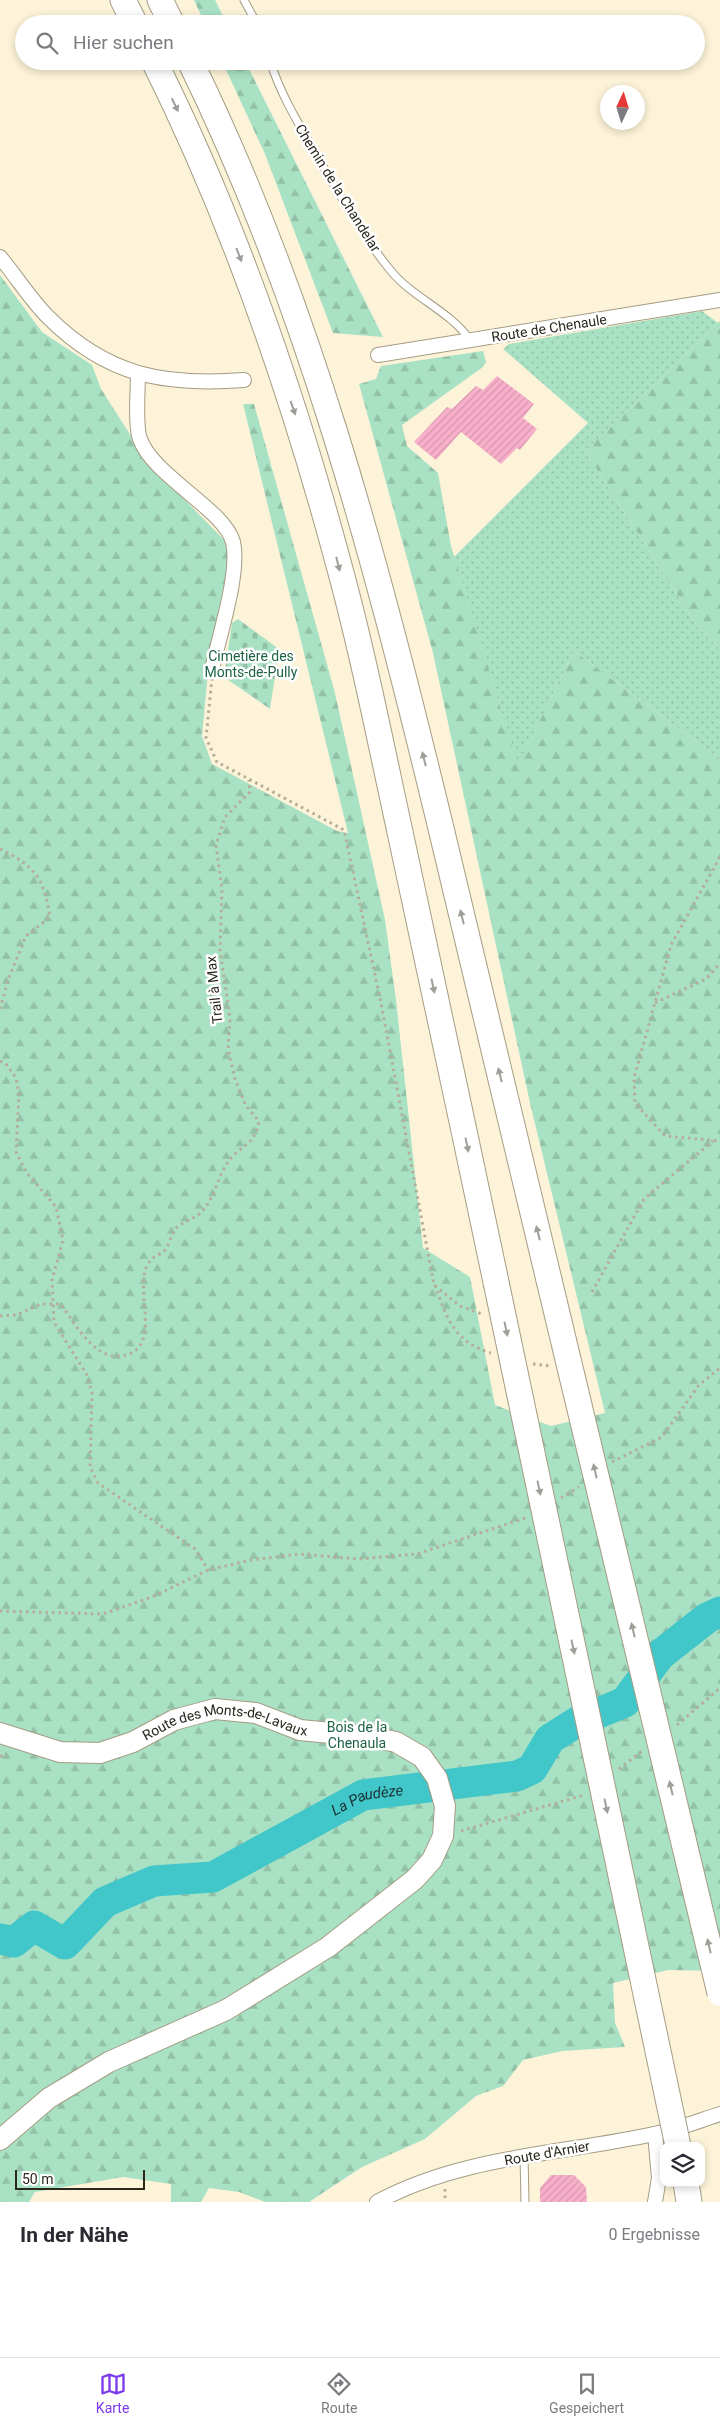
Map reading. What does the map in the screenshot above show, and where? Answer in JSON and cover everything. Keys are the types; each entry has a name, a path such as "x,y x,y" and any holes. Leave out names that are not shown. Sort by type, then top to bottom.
{"highway":[{"path":"123,0 130,15"},
{"path":"160,0 168,15"},
{"path":"158,70 195,147 244,268 296,415 338,560 388,778 677,2142"},
{"path":"194,70 220,124 270,245 324,397 349,478 418,732 720,1993"},
{"path":"687,2187 690,2202"}],"street":[{"path":"0,257 47,315 71,338 112,363 138,374 190,382 244,380"},
{"name":"Route de Chenaule","path":"378,355 720,300"},
{"path":"138,374 139,438 150,457 220,522 233,540 235,563 213,665"},
{"name":"Route des Monts-de-Lavaux","path":"0,1733 60,1752 100,1752 133,1742 174,1720 215,1709 256,1713 300,1730 372,1737 396,1742 422,1757 437,1778 445,1806 443,1836 432,1860 415,1879 328,1946 226,2010 109,2062 49,2098 0,2140"},
{"name":"Route d'Arnier","path":"377,2202 445,2175 524,2155 655,2134 720,2114"},
{"path":"655,2134 659,2178 655,2202"}],"lane":[{"path":"244,0 252,15"},
{"name":"Chemin de la Chandelar","path":"273,70 279,90 340,196 391,272 422,300 464,331 470,340"},
{"path":"524,2155 525,2202"}],"path":[{"path":"213,665 206,738 217,762 344,830 381,1003 434,1285 460,1306 491,1318"},
{"name":"Trail à Max","path":"53,1304 61,1304 97,1349 112,1356 129,1355 140,1347 146,1330 144,1307 146,1272 151,1260 162,1253 169,1244 175,1229 198,1217 206,1208 228,1162 249,1145 257,1134 259,1121 246,1106 228,1048 230,1019 220,950 222,889 216,844 225,817 250,792 249,779"},
{"path":"0,849 32,868 37,874 50,917 26,936 8,980 0,1009"},
{"path":"720,857 671,944 634,1078 635,1103 665,1136 720,1141"},
{"path":"654,1003 706,979 720,963"},
{"path":"0,1061 6,1064 16,1078 19,1094 16,1152 27,1173 56,1207 63,1240 52,1280 54,1322 87,1376 92,1393 90,1467 98,1483 195,1549 208,1570"},
{"path":"592,1292 644,1199 713,1141"},
{"path":"0,1316 16,1315 41,1304 53,1304"},
{"path":"604,1468 619,1457 662,1436 699,1385 720,1368"},
{"path":"558,1500 582,1485"},
{"path":"0,1610 103,1614 152,1597 208,1570 252,1560 299,1554 359,1559 417,1554 533,1514"},
{"path":"445,2184 445,2202"}],"green space":[{"path":"194,0 215,0 222,15 201,15"},
{"path":"226,70 250,70 383,337 333,333 265,154"},
{"name":"Bois de la Chenaula","path":"0,275 42,332 92,365 101,389 147,461 230,546 231,564 209,662 202,736 212,764 337,831 348,833 243,404 254,404 335,693 385,920 396,1000 423,1248 470,1277 495,1405 551,1426 605,1413 530,1103 433,653 359,384 376,379 381,366 483,351 486,362 483,367 402,425 407,446 438,473 451,546 518,765 574,651 720,759 720,1971 668,1970 613,1983 615,2023 625,2047 562,2051 523,2060 503,2086 476,2096 425,2139 362,2167 309,2202 265,2202 239,2192 209,2188 201,2202 171,2202 171,2184 123,2177 35,2192 29,2202 0,2202"},
{"path":"702,311 718,323 585,451 698,627 720,649 720,759 574,651 518,766 454,557 588,423 503,349 509,344"},
{"path":"720,321 720,649 698,627 585,451"},
{"name":"Cimetière des Monts-de-Pully","path":"238,619 279,649 270,709 224,677 232,623"}],"building":[{"path":"497,376 534,404 523,418 537,429 520,450 517,448 501,464 461,432 436,460 414,442 447,407 452,409 476,386 483,390"},
{"path":"551,2175 574,2175 586,2187 587,2202 540,2202 540,2188"}],"waterway":[{"name":"La Paudèze","path":"0,1939 14,1942 34,1926 65,1944 105,1902 154,1881 213,1877 363,1795 517,1776 532,1769 550,1739 577,1722 625,1702 660,1655 707,1618 720,1612"}]}
